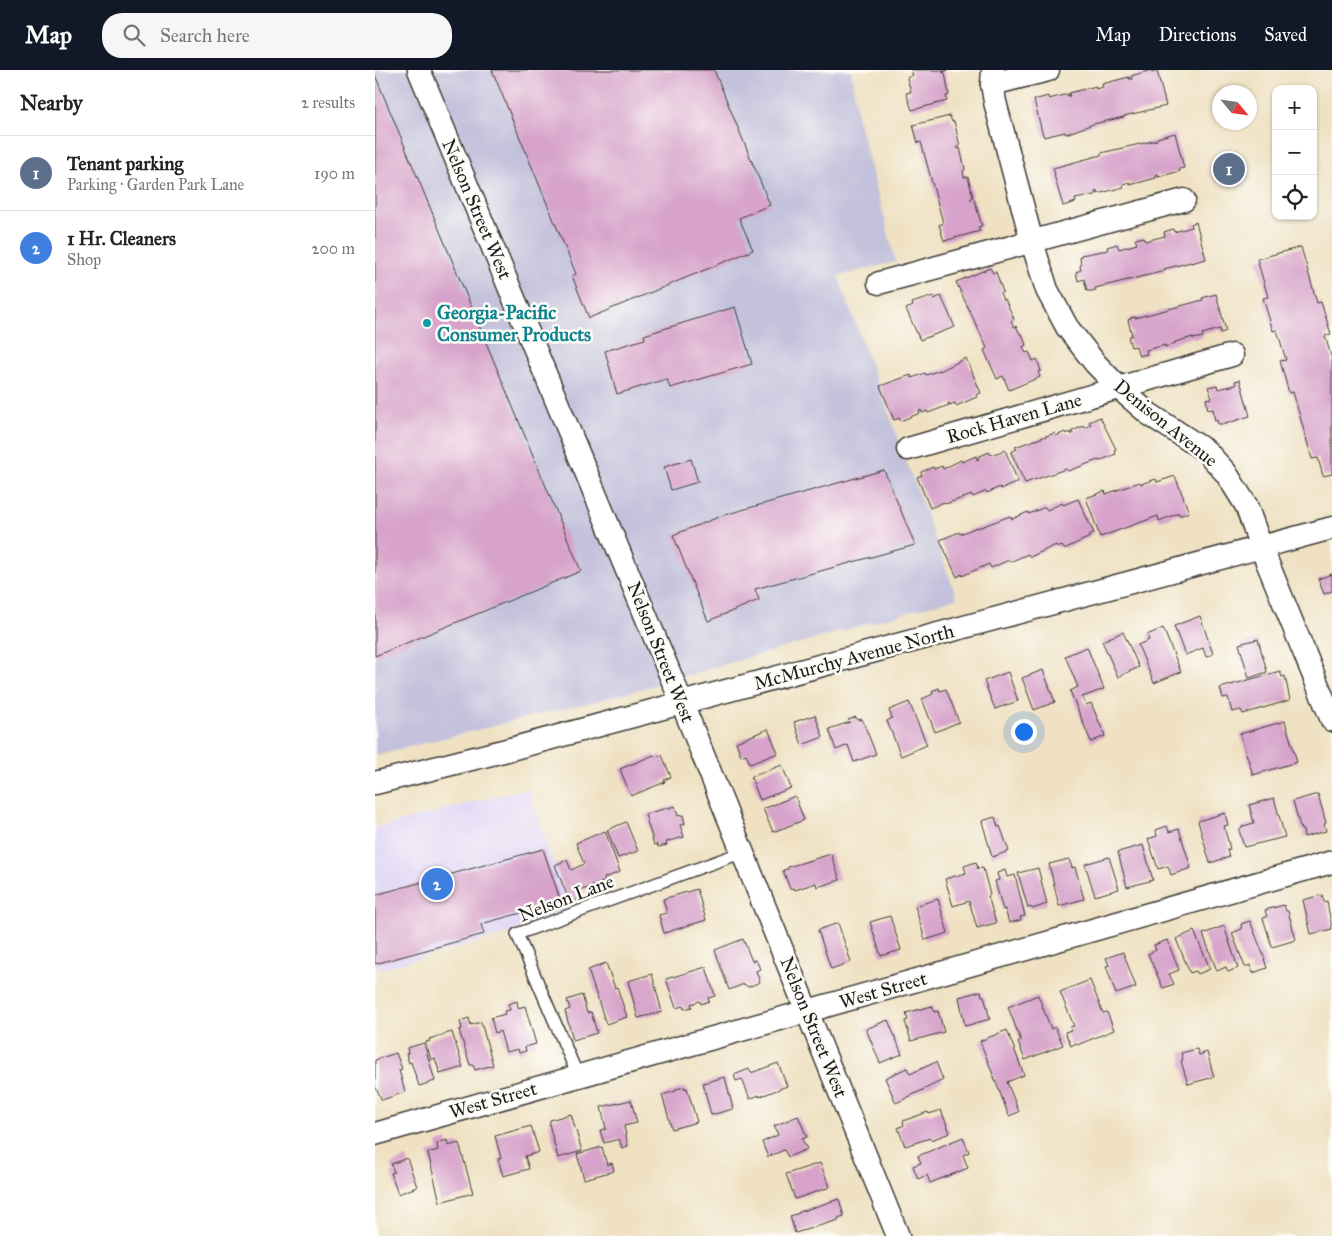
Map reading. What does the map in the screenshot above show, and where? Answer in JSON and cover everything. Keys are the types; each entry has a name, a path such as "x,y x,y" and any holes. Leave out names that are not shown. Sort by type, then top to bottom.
{"street":[{"name":"Nelson Street West","path":"419,70 683,703 898,1236"},
{"path":"993,77 1048,70"},
{"name":"Denison Avenue","path":"993,77 995,102 1032,242 1047,290 1067,327 1095,363 1119,388 1149,414 1206,451 1226,473 1246,505 1261,547 1332,720"},
{"path":"879,283 1184,200"},
{"name":"Rock Haven Lane","path":"908,449 1232,355"},
{"name":"McMurchy Avenue North","path":"375,783 683,703 1332,528"},
{"name":"West Street","path":"375,1134 1332,862"}],"lane":[{"name":"Nelson Lane","path":"578,1076 517,934 743,852"}],"shaded area":[{"path":"375,70 851,70 858,119 896,262 838,276 957,598 612,697 375,755"},
{"path":"528,788 572,915 375,971 375,828"}],"building":[{"path":"492,70 714,70 770,205 739,218 753,250 589,318 572,276 576,274"},
{"path":"911,70 948,70 942,72 945,73 949,95 946,96 947,101 912,110 906,93 911,92 907,78 913,75"},
{"path":"1152,70 1152,73 1157,71 1166,106 1093,124 1066,134 1065,132 1044,137 1034,100 1048,96 1049,99 1068,94 1070,96 1069,93 1096,86 1096,89 1103,87 1102,84 1129,77 1129,79 1132,79 1131,76"},
{"name":"Georgia-Pacific Consumer Products","path":"375,75 581,571 375,656"},
{"path":"950,116 952,122 954,121 960,146 957,147 958,149 960,148 965,169 963,171 964,177 968,177 973,197 971,200 974,199 982,226 978,227 980,231 944,241 939,225 943,223 921,142 918,143 913,125"},
{"path":"1175,133 1184,168 1179,169 1180,171 1158,177 1158,174 1156,178 1130,185 1130,182 1123,184 1124,187 1097,194 1097,191 1095,195 1075,199 1076,202 1063,206 1053,168 1101,155 1101,153 1157,140 1157,138"},
{"path":"1196,222 1206,259 1095,288 1096,290 1091,291 1087,291 1084,279 1078,281 1076,272 1081,270 1081,255 1108,250 1107,247 1117,244 1119,249 1137,244 1135,239 1144,237 1145,241 1165,236 1164,232 1173,229 1174,232 1192,227 1191,224"},
{"path":"1301,247 1317,303 1321,302 1331,334 1325,336 1332,359 1332,474 1323,476 1318,458 1312,459 1293,392 1289,393 1280,361 1286,360 1277,330 1273,331 1263,298 1268,297 1257,259"},
{"path":"990,268 993,273 996,272 1003,292 1000,293 1003,300 1005,299 1014,319 1011,321 1014,327 1016,326 1020,334 1022,334 1026,345 1023,347 1026,353 1029,352 1033,361 1037,359 1041,371 1038,372 1040,377 1009,390 1003,376 997,379 984,350 987,348 956,282"},
{"path":"1216,294 1226,331 1221,333 1220,329 1202,334 1203,337 1193,339 1193,337 1165,347 1165,345 1146,350 1147,354 1139,356 1136,346 1131,347 1128,337 1132,335 1128,320 1130,318 1203,300 1202,298"},
{"path":"933,296 934,299 941,296 955,327 920,340 906,309 913,306 912,303"},
{"path":"735,307 752,364 670,388 667,379 617,394 605,351 645,339 644,335"},
{"path":"966,358 981,393 976,395 977,397 956,406 955,403 950,405 948,403 949,405 928,413 927,411 922,413 921,410 919,411 920,413 900,421 899,418 894,420 880,386 911,375 912,378 925,373 926,375 940,371"},
{"path":"1240,380 1250,416 1225,424 1218,424 1217,420 1215,421 1213,409 1208,410 1206,399 1212,398 1208,387 1217,385 1218,389 1236,385 1235,381"},
{"path":"1100,417 1116,449 1114,450 1116,454 1068,471 1066,469 1025,483 1011,452 1017,449 1015,447 1055,433 1056,436 1065,432 1066,434 1071,432 1073,434 1072,431 1091,425 1089,422"},
{"path":"1005,450 1018,482 1001,489 1000,487 987,493 986,491 973,497 972,495 945,504 944,502 930,508 917,477 922,475 921,472 933,467 934,469 942,466 943,469 961,460 962,462 976,456 977,460 979,459 978,457 989,452 991,455"},
{"path":"691,459 698,482 671,490 664,467"},
{"path":"884,470 915,545 755,589 759,600 708,621 673,535 724,515"},
{"path":"1175,476 1189,512 1179,516 1179,513 1159,521 1158,516 1100,537 1086,498 1105,491 1106,494 1140,482 1141,484 1156,479 1157,482"},
{"path":"1078,499 1094,533 1089,535 1090,537 1064,549 1062,546 1057,548 1056,545 1030,557 1028,554 991,568 989,564 957,577 940,540 1010,516 1012,519 1028,512 1029,514 1045,507 1047,510 1062,503 1063,505"},
{"path":"1332,574 1332,591 1324,594 1318,579"},
{"path":"1200,616 1213,654 1206,657 1203,648 1185,655 1174,626"},
{"path":"1163,628 1181,672 1154,683 1138,645 1149,640 1147,635"},
{"path":"1123,632 1139,667 1118,677 1102,641"},
{"path":"1258,639 1267,672 1249,678 1239,644"},
{"path":"1087,647 1104,689 1082,697 1086,705 1091,703 1105,736 1091,742 1070,691 1078,687 1065,656"},
{"path":"1043,670 1055,702 1034,710 1022,678"},
{"path":"1280,671 1282,677 1285,676 1290,700 1243,714 1241,710 1232,712 1228,697 1223,698 1220,688"},
{"path":"1008,672 1018,701 995,709 984,681"},
{"path":"939,688 940,691 946,689 959,722 935,732 922,699 933,694 932,691"},
{"path":"909,702 927,745 901,756 887,721 892,718 889,710"},
{"path":"815,715 823,737 802,745 794,722"},
{"path":"856,717 858,720 862,719 876,754 854,762 848,745 836,750 829,729 850,722 848,720"},
{"path":"1285,721 1297,762 1253,775 1240,734"},
{"path":"768,729 778,753 750,764 746,754 741,756 736,742"},
{"path":"654,755 655,757 662,755 671,777 664,780 665,782 631,796 620,769"},
{"path":"782,765 791,788 760,800 751,777"},
{"path":"1318,794 1326,823 1324,824 1326,831 1304,837 1293,801"},
{"path":"795,796 804,820 773,832 763,809"},
{"path":"1274,798 1285,837 1244,847 1239,830 1243,826 1254,823 1249,805"},
{"path":"675,806 678,816 683,815 685,824 680,825 684,837 666,842 667,845 658,847 657,844 654,845 645,814"},
{"path":"1225,813 1228,825 1224,826 1230,849 1227,850 1229,857 1210,863 1198,821"},
{"path":"995,817 1009,851 992,857 982,821"},
{"path":"626,822 638,851 618,858 607,830"},
{"path":"1167,826 1169,832 1179,829 1191,868 1171,875 1168,866 1158,869 1148,839 1157,836 1156,830"},
{"path":"605,831 620,872 604,878 605,881 580,891 583,898 570,903 555,865 567,860 571,870 584,864 576,843"},
{"path":"1143,845 1153,880 1127,887 1118,852"},
{"path":"543,849 561,902 481,924 484,934 375,964 375,895"},
{"path":"831,854 840,880 817,887 816,883 795,890 794,888 790,889 783,870"},
{"path":"1109,857 1119,889 1095,896 1085,864"},
{"path":"1069,859 1072,868 1075,867 1084,899 1059,906 1049,864"},
{"path":"976,862 978,869 983,868 990,895 988,896 996,923 977,928 969,901 953,906 945,879 966,873 964,866"},
{"path":"1038,868 1047,904 1032,909 1031,907 1028,908 1018,873"},
{"path":"1005,870 1007,877 1015,875 1025,916 1020,917 1021,920 1009,923 1005,909 1003,910 995,881 999,880 997,873"},
{"path":"697,889 706,920 664,933 659,915 667,913 663,899"},
{"path":"1322,895 1324,902 1327,901 1332,929 1311,934 1303,900"},
{"path":"938,899 948,933 925,940 915,906"},
{"path":"1284,905 1286,911 1288,911 1296,940 1272,947 1263,918 1267,917 1265,910"},
{"path":"890,916 901,950 881,956 870,922"},
{"path":"1250,921 1267,968 1253,973 1250,965 1245,967 1232,933 1242,929 1241,924"},
{"path":"838,923 851,962 831,969 818,930"},
{"path":"1224,926 1238,968 1228,972 1226,967 1217,971 1203,934"},
{"path":"1194,931 1210,969 1198,974 1196,971 1190,973 1176,939"},
{"path":"743,939 752,961 756,960 760,969 756,971 760,982 748,987 744,984 729,990 715,950"},
{"path":"1167,940 1179,970 1169,974 1174,984 1163,988 1148,954 1156,950 1154,945"},
{"path":"1123,952 1136,987 1116,994 1106,966 1109,965 1106,958"},
{"path":"606,963 615,988 617,987 627,1017 606,1024 588,970"},
{"path":"706,967 715,996 708,998 709,1001 701,1004 700,1001 691,1004 692,1007 684,1009 683,1006 676,1008 666,979"},
{"path":"652,974 662,1012 638,1018 628,981"},
{"path":"1090,980 1103,1013 1107,1012 1114,1030 1071,1046 1065,1032 1071,1030 1070,1027 1074,1026 1060,992"},
{"path":"981,991 990,1019 965,1026 959,997"},
{"path":"582,995 587,1013 591,1012 597,1033 573,1040 565,1011 570,1009 567,1000"},
{"path":"1038,995 1051,1029 1055,1027 1063,1045 1025,1060 1018,1042 1021,1041 1008,1007"},
{"path":"517,1001 518,1008 525,1006 536,1044 525,1047 526,1051 519,1053 518,1049 506,1052 500,1031 495,1033 491,1018 505,1014 504,1011 510,1010 508,1004"},
{"path":"932,1006 934,1012 938,1011 944,1032 911,1041 905,1021 908,1020 906,1013"},
{"path":"469,1018 471,1025 481,1022 493,1065 475,1070 473,1065 470,1065 459,1030 462,1029 460,1021"},
{"path":"888,1020 902,1054 880,1063 866,1029"},
{"path":"1007,1030 1024,1075 1007,1082 1019,1112 1009,1116 980,1041"},
{"path":"452,1032 463,1067 440,1074 435,1058 431,1060 426,1042 430,1041 429,1039"},
{"path":"424,1043 435,1081 419,1086 411,1062 409,1063 406,1054 408,1053 407,1048"},
{"path":"1197,1049 1199,1055 1207,1052 1214,1077 1188,1084 1181,1061 1183,1060 1181,1053"},
{"path":"396,1053 402,1069 399,1070 405,1092 382,1100 375,1086 375,1060"},
{"path":"936,1062 943,1080 896,1103 885,1078 907,1068 910,1074"},
{"path":"778,1063 787,1086 750,1099 742,1079 736,1081 734,1075 749,1069 751,1073"},
{"path":"725,1077 733,1109 711,1115 703,1083"},
{"path":"685,1087 685,1089 687,1088 697,1122 672,1129 662,1095"},
{"path":"631,1100 637,1123 624,1126 628,1146 622,1148 619,1139 604,1143 600,1130 606,1129 601,1107"},
{"path":"941,1110 950,1133 905,1146 898,1128 904,1125 903,1121 928,1112 929,1114"},
{"path":"571,1114 582,1151 558,1158 549,1124 550,1120"},
{"path":"798,1116 807,1137 802,1139 807,1149 788,1157 784,1150 768,1157 762,1142 778,1135 774,1126"},
{"path":"531,1126 539,1152 525,1156 529,1169 503,1176 498,1159 501,1158 495,1136"},
{"path":"963,1137 969,1152 963,1155 968,1168 930,1183 927,1175 918,1179 913,1166 921,1163 918,1156"},
{"path":"447,1140 448,1146 459,1143 473,1193 440,1202 428,1153 438,1150 437,1143"},
{"path":"602,1147 607,1165 612,1163 614,1171 584,1179 577,1154"},
{"path":"407,1158 417,1187 398,1194 391,1173 394,1172 391,1164"},
{"path":"820,1163 830,1187 795,1199 786,1174"},
{"path":"839,1199 844,1216 838,1218 839,1220 795,1233 790,1216"}],"place":[{"name":"Tenant parking","path":"1229,169"},
{"name":"Georgia-Pacific Consumer Products","path":"427,323"},
{"name":"1 Hr. Cleaners","path":"437,884"}]}
